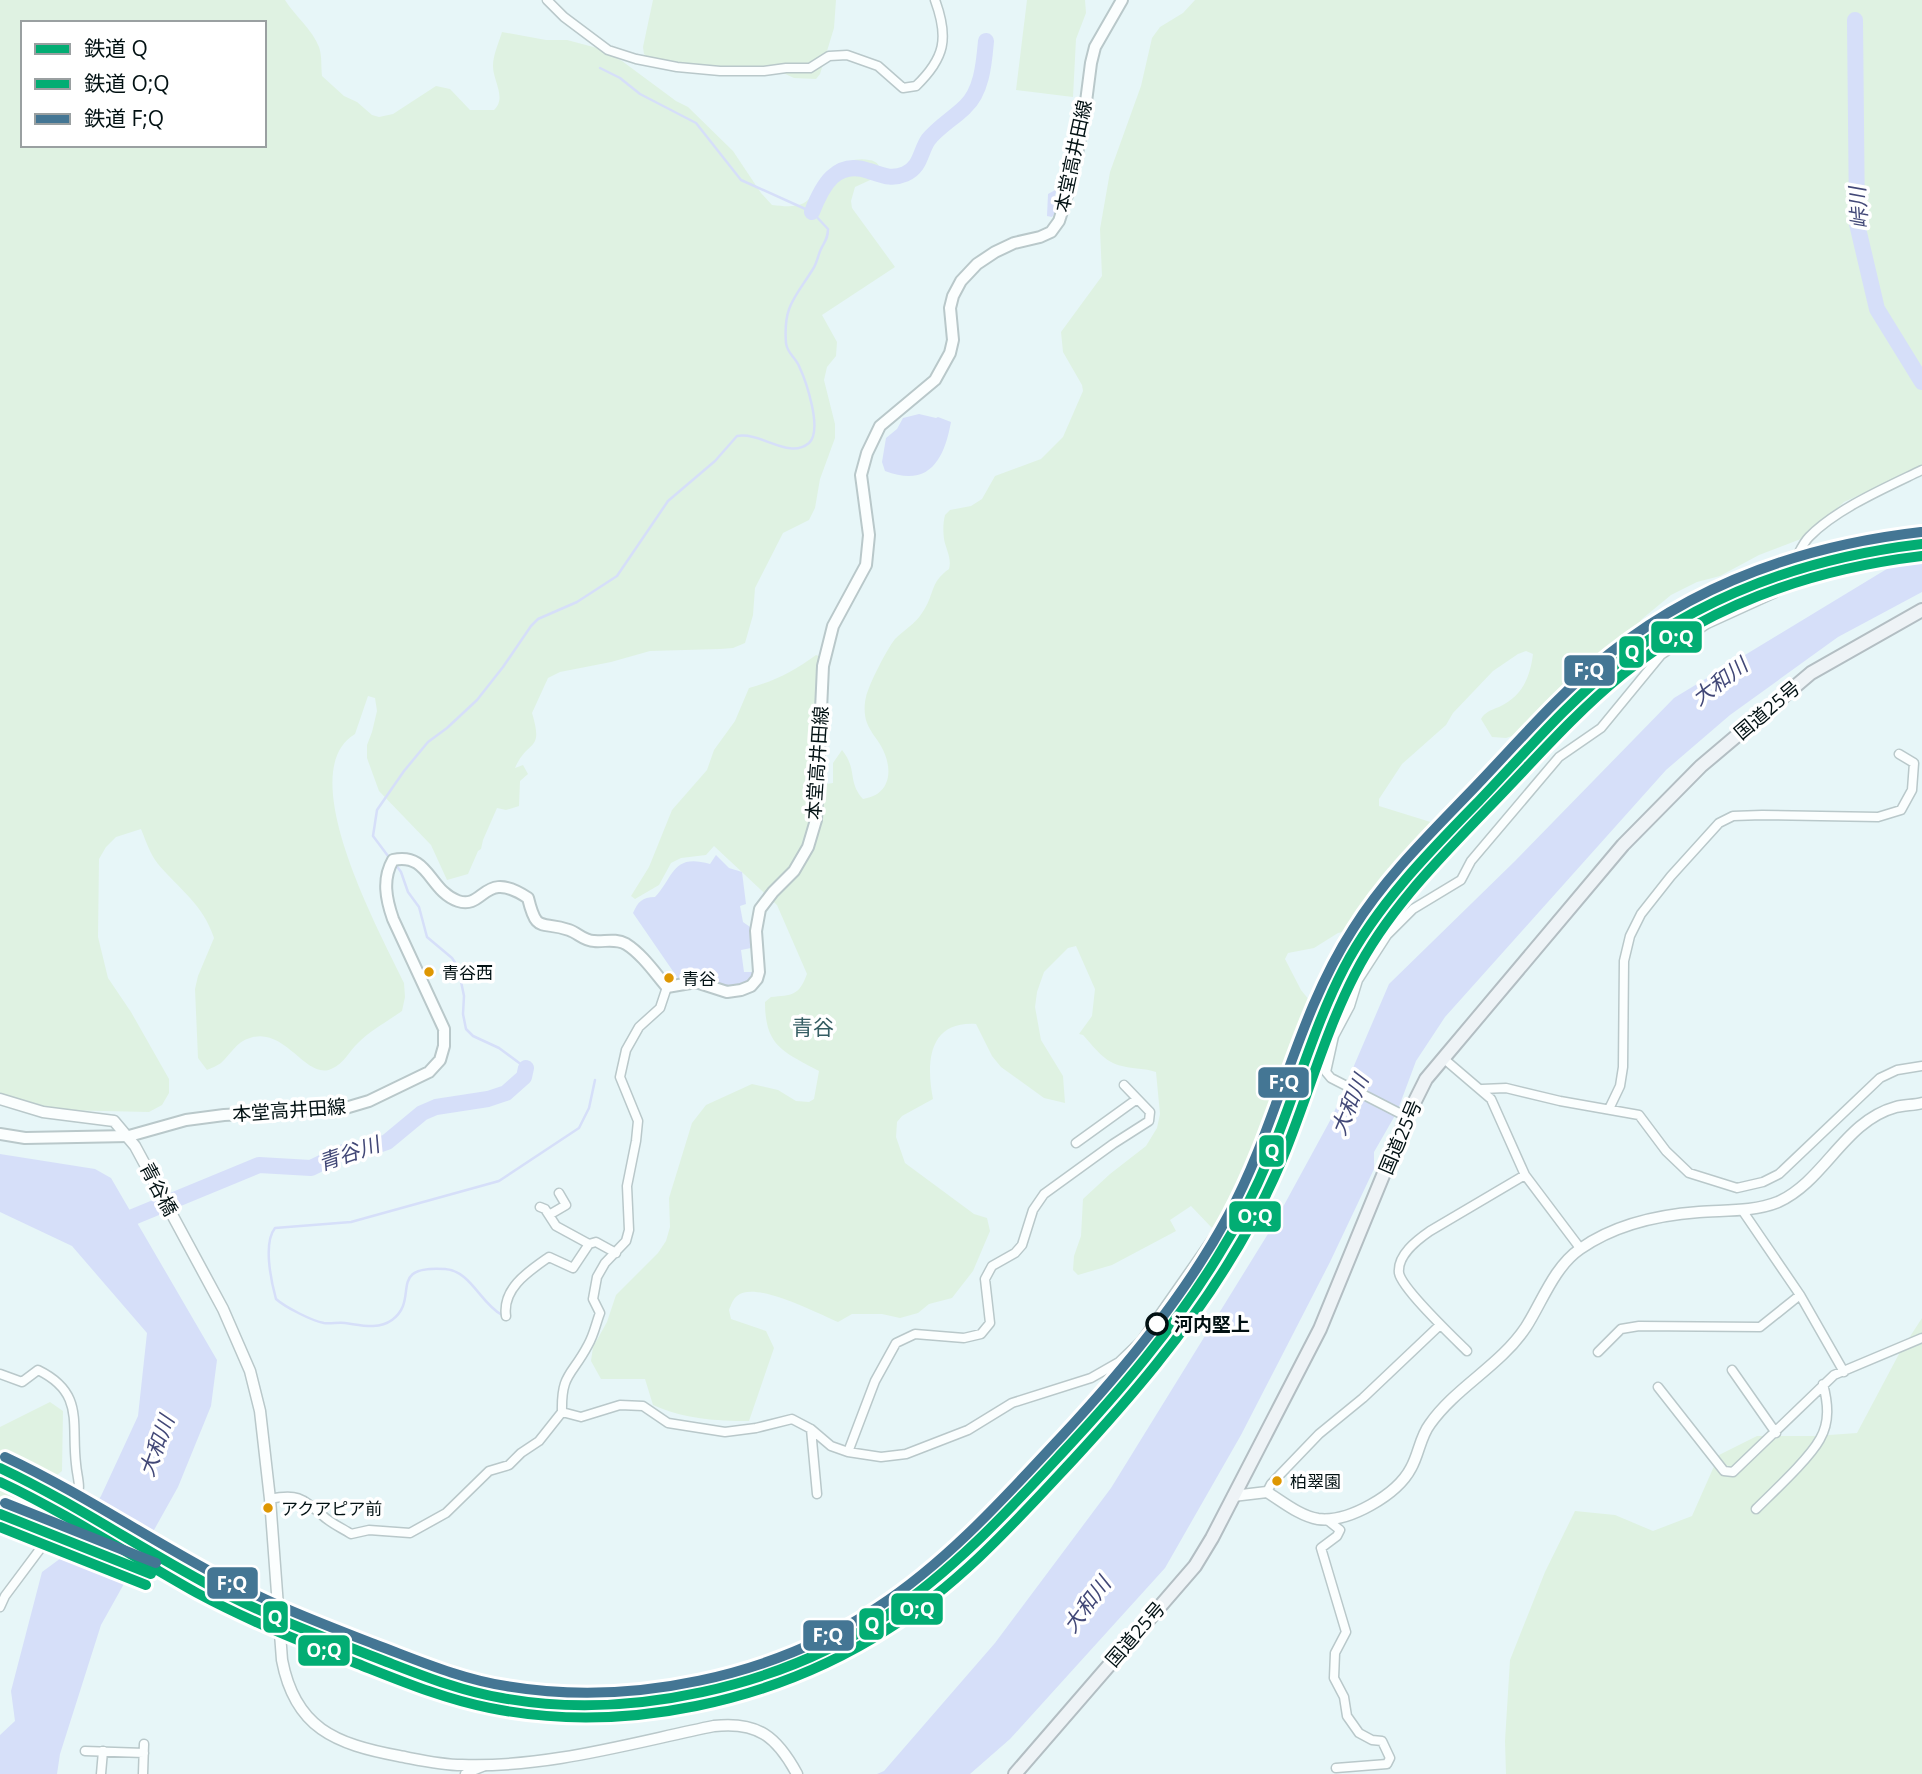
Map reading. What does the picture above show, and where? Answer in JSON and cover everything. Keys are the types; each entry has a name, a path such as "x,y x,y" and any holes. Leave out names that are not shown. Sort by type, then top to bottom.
{"highway":[{"name":"国道25号","path":"1015,1774 1195,1566 1320,1329 1407,1117 1426,1079 1623,845 1701,766 1811,673 1922,610"}],"main road":[{"name":"本堂高井田線","path":"0,1134 25,1139 132,1141 186,1120 224,1115 342,1109 369,1101 429,1072 440,1060 444,1046 444,1029 387,904 386,872 393,860 414,860 445,894 455,900 464,902 482,896 491,888 503,886 518,891 528,898 533,918 543,926 570,930 594,942 612,940 624,943 637,953 667,987 696,982 727,992 751,986 759,972 756,931 760,909 794,871 808,847 816,820 823,666 833,626 866,565 869,535 861,475 867,453 880,426 935,380 950,353 953,340 950,308 961,281 977,264 995,251 1051,232 1059,221 1070,186 1093,55 1122,0"}],"street":[{"path":"547,0 564,17 608,50 636,60 719,71 764,71 810,68 829,56 846,55 878,66 903,88 916,86 934,67 941,54 944,31 935,0"},
{"path":"1795,560 1808,537 1839,514 1870,494 1922,470"},
{"path":"1407,1117 1331,1078 1326,1072 1334,1036 1350,1006 1358,980 1387,935 1413,909 1461,880 1471,861 1559,757 1601,728 1661,655 1707,624 1775,593"},
{"path":"1609,1110 1620,1086 1623,1068 1624,961 1630,936 1642,914 1671,876 1719,823 1733,816 1878,817 1901,810 1912,790 1914,764 1899,754"},
{"path":"562,1412 581,1417 620,1405 643,1406 668,1423 725,1432 792,1419 811,1429 831,1446 848,1452 881,1457 906,1454 929,1447 968,1430 1012,1403 1091,1378 1119,1362 1141,1340 1215,1235 1248,1181 1291,1088 1338,968 1358,980"},
{"path":"270,1499 289,1495 313,1505 322,1516 351,1534 369,1530 410,1533 446,1513 489,1471 509,1465 521,1452 539,1441 562,1412 560,1400 563,1382 589,1344 600,1312 593,1298 597,1277 605,1263 626,1241 629,1230 627,1186 638,1121 620,1077 626,1050 639,1027 660,1008 667,987"},
{"path":"1443,1058 1491,1099 1525,1175 1580,1248"},
{"path":"1482,1089 1506,1088 1639,1115 1666,1151 1689,1173 1737,1188 1763,1182 1779,1174 1881,1077 1896,1070 1922,1066"},
{"path":"848,1452 875,1381 896,1343 915,1334 964,1338 981,1334 990,1323 985,1279 992,1266 1015,1253 1022,1245 1033,1210 1044,1194 1149,1121 1150,1112 1124,1085"},
{"path":"1076,1143 1137,1098"},
{"path":"0,1099 43,1112 114,1121 132,1141"},
{"path":"1233,1496 1267,1492 1293,1509 1316,1518 1336,1520 1371,1505 1389,1493 1412,1467 1429,1424 1510,1348 1526,1327 1550,1284 1580,1248 1632,1224 1670,1214 1742,1210 1777,1202 1795,1192 1855,1130 1896,1107 1922,1103"},
{"name":"青谷橋","path":"132,1141 223,1309 250,1371 260,1411 270,1499 282,1660 286,1682 302,1713 330,1735 381,1753 443,1764 487,1765 563,1758 714,1726 742,1725 757,1730 779,1744 797,1774"},
{"path":"1467,1351 1440,1325 1403,1282 1399,1273 1402,1258 1423,1236 1525,1175"},
{"path":"549,1215 566,1205 559,1193"},
{"path":"540,1207 545,1209 556,1226 589,1244"},
{"path":"1742,1210 1800,1295 1844,1371"},
{"path":"506,1316 505,1307 512,1289 529,1271 549,1257 573,1268 589,1244 596,1242 616,1253"},
{"path":"1598,1352 1621,1329 1639,1326 1760,1326 1800,1295"},
{"path":"1267,1492 1319,1434 1371,1391 1440,1325"},
{"path":"1658,1387 1724,1471 1733,1472 1834,1375 1922,1338"},
{"path":"0,1374 22,1382 38,1370 47,1374 65,1391 76,1421 75,1463 81,1489 76,1501 5,1596 0,1607"},
{"path":"1732,1370 1776,1433"},
{"path":"1756,1510 1821,1438 1828,1404 1823,1384"},
{"path":"811,1429 817,1494"},
{"path":"1326,1519 1340,1530 1337,1536 1321,1548 1346,1632 1335,1653 1334,1678 1344,1697 1347,1716 1359,1733 1372,1740 1382,1741 1390,1758 1387,1764 1336,1768"},
{"path":"85,1751 144,1749 144,1774"},
{"path":"102,1774 103,1751"},
{"path":"465,1774 487,1765"}],"green space":[{"path":"0,0 285,0 316,40 321,54 322,76 344,96 379,117 393,114 436,86 450,89 470,110 494,110 498,105 499,95 493,62 502,32 546,40 567,40 597,48 622,61 688,107 733,151 772,205 792,206 804,203 828,175 847,162 861,159 877,163 881,175 855,187 852,208 895,267 822,315 837,342 836,356 827,367 824,380 835,424 835,438 809,520 783,533 755,588 753,615 745,643 733,648 650,651 560,672 548,678 532,713 535,740 515,768 523,765 528,774 520,781 519,806 506,810 497,808 468,874 447,880 431,845 379,791 367,758 367,745 377,711 375,698 368,696 355,734 338,754 332,782 336,817 362,893 404,983 405,997 402,1011 368,1034 331,1069 313,1067 284,1045 263,1036 241,1042 221,1063 207,1070 198,1058 195,989 214,938 197,906 155,860 141,829 116,837 99,859 98,937 108,978 131,1012 169,1079 169,1093 162,1105 149,1112 58,1110 0,1093"},
{"path":"653,0 836,0 834,28 820,74 816,79 794,78 781,72 732,72 649,59 644,54 643,47"},
{"path":"1027,0 1085,0 1086,13 1076,39 1073,97 1016,90"},
{"path":"1195,0 1922,0 1922,467 1844,502 1806,537 1671,595 1642,619 1604,669 1536,728 1506,738 1492,737 1481,719 1486,713 1514,697 1524,685 1530,671 1533,654 1526,651 1518,654 1493,671 1453,713 1446,725 1402,764 1379,799 1379,806 1437,824 1398,868 1388,868 1378,881 1383,889 1352,930 1338,933 1314,948 1288,953 1285,959 1301,990 1314,1006 1285,1091 1239,1187 1212,1228 1191,1206 1170,1220 1176,1231 1112,1265 1078,1275 1073,1270 1074,1256 1081,1236 1083,1199 1146,1146 1157,1128 1160,1114 1156,1072 1110,1062 1079,1034 1092,1016 1095,989 1076,946 1068,948 1044,972 1035,1007 1041,1040 1063,1076 1065,1103 1044,1098 1001,1067 992,1056 976,1024 960,1025 948,1029 939,1037 934,1047 930,1072 933,1099 902,1116 897,1122 896,1137 905,1163 974,1214 987,1218 990,1231 973,1271 952,1298 929,1304 918,1313 900,1318 882,1314 852,1314 838,1322 772,1295 746,1292 733,1300 729,1310 731,1319 766,1331 774,1348 749,1421 700,1418 665,1410 653,1405 645,1379 601,1379 591,1361 593,1347 607,1322 616,1295 658,1253 666,1241 670,1227 669,1198 692,1123 706,1105 752,1084 778,1090 796,1101 809,1102 814,1099 819,1071 787,1053 773,1039 769,1029 765,1002 771,997 794,993 801,987 807,974 777,905 714,846 706,855 681,858 671,863 659,885 635,899 631,896 649,867 672,810 707,770 714,750 735,721 749,688 784,675 816,655 821,657 812,786 833,783 833,763 842,750 850,764 855,787 863,799 872,797 884,787 888,763 868,726 865,713 865,700 871,684 895,639 919,617 938,579 949,569 944,536 945,515 950,510 971,506 982,499 995,476 1041,459 1063,437 1083,391 1063,352 1061,332 1102,276 1100,229 1110,172 1141,86 1152,38 1160,27 1183,13"},
{"path":"1922,1318 1922,1774 1506,1774 1505,1741 1510,1660 1545,1572 1575,1511 1615,1515 1653,1531 1692,1516 1719,1455 1757,1436 1857,1433 1900,1352"},
{"path":"50,1402 63,1411 62,1471 22,1503 0,1525 0,1427"}],"water":[{"path":"1057,189 1054,198 1057,210 1052,217 1047,216 1048,194"},
{"path":"919,414 951,422 939,459 923,473 913,476 885,471 882,462 886,438 897,429 903,418"},
{"name":"大和川","path":"1922,544 1922,592 1838,637 1730,715 1666,770 1445,1017 1416,1061 1397,1112 1374,1152 1374,1169 1330,1262 1241,1435 1165,1568 1010,1739 970,1774 877,1774 884,1771 995,1643 1111,1488 1271,1229 1332,1117 1389,984 1515,861 1674,698 1895,564"},
{"path":"716,855 729,868 742,872 746,904 740,906 743,922 750,927 751,948 741,950 744,972 755,972 748,983 728,988 697,977 679,980 633,913 641,901 655,897 681,864 698,861 710,864"},
{"name":"大和川","path":"0,1154 95,1169 111,1178 217,1360 211,1406 178,1487 101,1625 60,1754 57,1774 0,1774 0,1735 15,1721 11,1691 42,1572 61,1558 101,1496 138,1416 147,1333 72,1246 0,1212"}],"waterway":[{"name":"峠川","path":"1855,20 1857,224 1877,309 1922,382"},
{"name":"青谷川","path":"812,212 826,184 839,172 857,168 895,177 910,171 920,159 928,140 971,100 981,76 986,41"},
{"path":"391,860 373,836 377,810 428,742 477,700 531,626 538,619 577,602 617,576 668,501 715,461 737,436 756,438 793,449 809,443 813,437 814,417 809,394 799,366 787,346 786,320 796,295 814,267 828,229 812,212 741,180 696,123 640,94 620,78 600,68"},
{"path":"396,865 408,892 419,907 427,937 452,958 458,967 464,996 466,1029 526,1068"},
{"name":"青谷川","path":"116,1224 259,1165 311,1168 344,1152 387,1142 422,1113 436,1107 488,1099 506,1093 524,1077 526,1068"},
{"path":"502,1315 494,1310 462,1275 445,1269 427,1269 415,1272 410,1278 400,1312 387,1323 369,1326 319,1322 276,1299 269,1262 271,1235 275,1228 351,1222 499,1181 579,1128 589,1108 595,1080"}],"tunnel":[{"path":"1775,593 1795,560"}],"rail line":[{"name":"F;Q","path":"5,1457 58,1484 233,1584 313,1620 455,1674 489,1683 554,1692 651,1689 700,1681 747,1668 793,1652 837,1631 904,1589 952,1549 1085,1411 1152,1331 1192,1275 1228,1216 1261,1145 1316,998 1353,929 1411,854 1557,701 1609,654 1644,629 1717,587 1796,557 1837,546 1921,532"},
{"name":"Q","path":"0,1468 251,1606 411,1671 486,1695 550,1704 600,1705 651,1701 752,1679 800,1662 887,1615 935,1579 1021,1497 1125,1383 1201,1283 1240,1219 1265,1168 1323,1014 1357,945 1388,901 1422,860 1583,693 1654,636 1726,597 1802,568 1841,558 1922,544"},
{"name":"O;Q","path":"0,1482 75,1521 197,1593 257,1622 407,1683 456,1700 490,1708 541,1715 592,1717 644,1714 696,1706 747,1693 796,1676 844,1654 914,1612 986,1551 1094,1437 1175,1340 1212,1289 1263,1201 1281,1162 1334,1020 1368,951 1415,886 1553,740 1622,675 1655,650 1726,610 1763,594 1841,570 1922,556"},
{"name":"F;Q","path":"5,1503 156,1563"},
{"name":"Q","path":"0,1514 151,1574"},
{"name":"O;Q","path":"0,1527 146,1585"}],"place":[{"name":"青谷西","path":"429,972"},
{"name":"青谷","path":"669,978"},
{"name":"河内堅上","path":"1157,1324"},
{"name":"柏翠園","path":"1277,1481"},
{"name":"アクアピア前","path":"268,1508"}],"district":[{"name":"青谷","path":"813,1028"}]}
